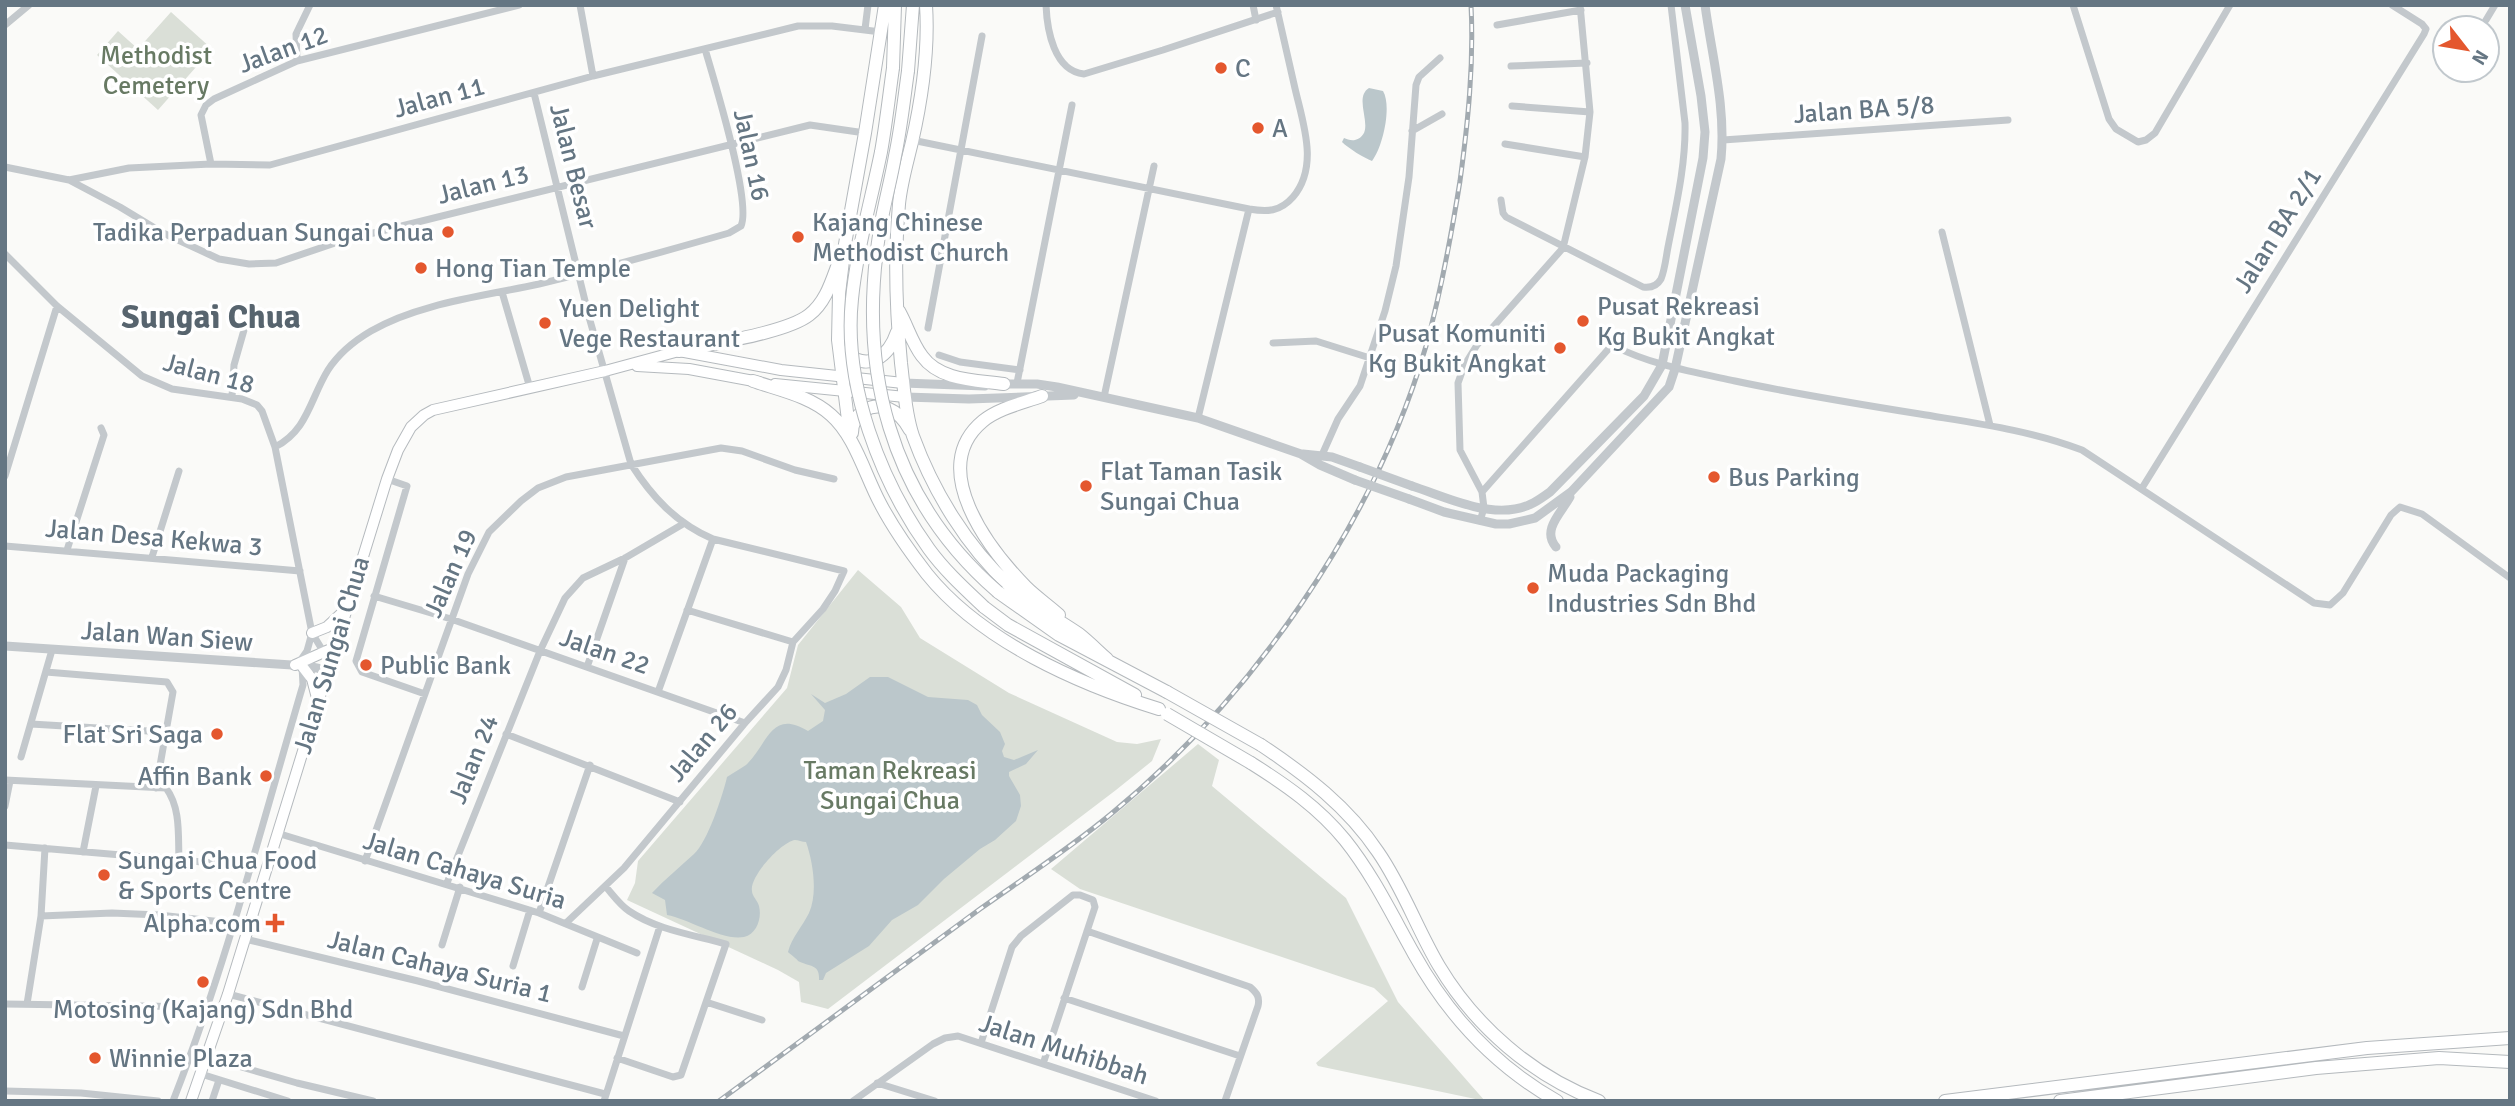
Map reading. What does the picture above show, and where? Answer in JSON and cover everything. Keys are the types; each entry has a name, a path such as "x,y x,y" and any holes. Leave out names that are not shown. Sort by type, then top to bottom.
{"highway":[{"path":"852,444 841,377 839,295 885,5"},
{"path":"895,5 893,68 881,151 862,233 852,301 851,342 856,374 874,444 891,485 930,550 984,607 1008,625 1251,763 1289,787 1319,812 1345,839 1370,875 1414,954 1453,1014 1482,1045 1518,1075 1557,1101"},
{"path":"913,5 908,71 896,154 880,231 873,306 873,357 889,428 913,486 929,513 967,563 998,592 1059,635 1261,745 1299,770 1329,795 1378,853 1438,964 1476,1016 1511,1050 1542,1072 1599,1101"},
{"path":"912,433 903,383 898,328 899,205 922,86 926,5"},
{"path":"679,351 779,328 808,316 822,302 845,244"},
{"path":"897,308 918,349 933,368 948,375 1010,384"},
{"path":"838,340 848,355 867,362 886,353 898,328"},
{"path":"753,381 804,398 839,423 900,537 929,576 968,615 1007,643 1090,684 1163,711"},
{"path":"1042,396 990,416 975,429 967,439 961,456 962,488 978,524 1006,566 1028,590 1107,659"},
{"path":"852,444 852,425 857,416 872,407 891,409 898,414 912,433 934,483 954,517 980,553 1020,596 1079,634"},
{"path":"1945,1101 2367,1048 2510,1038"},
{"path":"2060,1101 2316,1068 2439,1058 2510,1062"}],"main road":[{"name":"Jalan Sungai Chua","path":"191,1101 228,994 318,701 328,658 387,479 403,439 411,427 424,415 445,406 605,371 679,351 781,370 903,383"},
{"name":"Jalan Sungai Chua","path":"624,366 651,365 689,369 753,381 905,397"},
{"path":"312,633 327,626 345,611"},
{"path":"318,701 312,679 299,665 328,658"}],"street":[{"path":"5,24 29,5"},
{"path":"297,61 296,34 310,5"},
{"name":"Jalan 12","path":"211,164 201,115 206,105 244,84 297,61 519,5"},
{"path":"580,5 593,76"},
{"path":"865,29 868,5"},
{"path":"912,140 1249,209 1277,210 1287,204 1304,179 1308,149 1277,9 1256,20 1084,74 1076,73 1061,62 1049,28 1046,5"},
{"path":"1253,5 1256,20"},
{"path":"1501,200 1506,217 1643,287 1657,285 1661,278 1670,234 1686,142 1671,5"},
{"path":"1301,454 1322,455 1484,508 1516,509 1534,504 1550,492 1644,396 1662,365 1706,132 1685,5"},
{"path":"903,383 1057,387 1104,397 1198,418 1301,454 1355,480 1480,521 1509,524 1535,518 1571,492 1657,402 1668,387 1675,369 1723,140 1720,91 1705,5"},
{"path":"2073,5 2109,119 2116,129 2138,142 2146,141 2155,133 2230,5"},
{"name":"Jalan BA 2/1","path":"2142,488 2424,34 2426,29 2422,24 2392,5"},
{"path":"1480,521 1484,508 1482,492 1460,450 1458,383 1464,366 1477,345 1563,248 1586,157 1590,112 1581,8 1497,25"},
{"name":"Jalan 11","path":"5,167 69,180 129,168 211,164 257,166 285,162 593,76 799,26 881,32"},
{"path":"928,328 982,36"},
{"name":"Jalan 16","path":"578,275 736,230 741,226 744,213 731,144 705,49"},
{"path":"1322,455 1338,419 1360,386 1370,358 1396,266 1409,177 1416,85 1419,77 1440,58"},
{"path":"1511,66 1587,63"},
{"name":"Jalan Besar","path":"534,93 578,275 605,371"},
{"path":"1010,384 1020,370 1072,105"},
{"path":"1512,106 1590,112"},
{"path":"1412,131 1442,114"},
{"name":"Jalan BA 5/8","path":"1723,140 2008,120"},
{"name":"Jalan 13","path":"69,180 193,248 219,259 249,264 276,262 341,242 810,125 865,134"},
{"path":"1505,144 1586,157"},
{"path":"1104,397 1154,166"},
{"path":"1198,418 1249,209"},
{"path":"1942,232 1990,425"},
{"path":"1670,234 1687,238"},
{"name":"Jalan 18","path":"5,254 57,306 129,366 160,386 249,400 262,411 275,447 312,633"},
{"path":"275,447 289,440 300,428 328,370 346,348 373,330 411,312 578,275"},
{"path":"502,292 530,388"},
{"path":"5,476 57,306"},
{"path":"232,397 234,365 244,330"},
{"path":"1273,343 1316,341 1370,358"},
{"path":"1482,492 1612,345 1675,369 1815,397 1990,425 2082,450 2322,606 2330,606 2343,593 2391,515 2399,507 2422,513 2510,579"},
{"path":"939,355 960,362 1020,370"},
{"path":"605,371 631,464 654,496 683,524 713,539 658,692"},
{"path":"905,397 969,399 1083,394"},
{"path":"67,550 104,435 101,428"},
{"name":"Jalan 19","path":"365,861 468,573 485,538 521,501 538,488 557,480 721,448 741,451 794,470 834,479"},
{"path":"152,557 179,471"},
{"path":"387,479 407,486 356,657 356,666 362,672 425,694"},
{"path":"1556,547 1552,543 1550,533 1571,492"},
{"name":"Jalan 24","path":"447,883 560,606 583,578 625,558 683,524"},
{"name":"Jalan 26","path":"566,923 606,887 744,723 778,687 786,670 793,642 835,591 844,571 713,539"},
{"name":"Jalan Desa Kekwa 3","path":"5,545 300,571"},
{"path":"587,667 625,558"},
{"name":"Jalan 22","path":"374,596 451,619 744,723"},
{"path":"687,610 793,642"},
{"path":"312,633 328,658"},
{"path":"173,1101 207,1007 271,793 303,685 299,665 312,633"},
{"name":"Jalan Wan Siew","path":"5,646 299,665 328,658"},
{"path":"21,757 52,650"},
{"path":"46,672 167,682 173,692 156,788"},
{"path":"31,724 165,732"},
{"path":"506,734 680,802"},
{"path":"285,745 302,750"},
{"path":"539,913 590,765"},
{"path":"5,806 8,780 166,788 174,801 178,825 178,860"},
{"path":"83,852 96,786"},
{"name":"Jalan Cahaya Suria","path":"277,833 530,910 637,953"},
{"path":"5,845 249,866"},
{"path":"27,1004 41,916 45,848"},
{"path":"442,945 460,887"},
{"path":"606,887 631,912 660,926 726,944 683,1072 673,1077 617,1058"},
{"path":"981,1043 1012,947 1021,936 1073,895 1087,897 1093,900 1095,907 1043,1064"},
{"path":"513,966 530,910"},
{"path":"41,916 124,913 248,925"},
{"path":"228,994 604,1097 660,926"},
{"path":"1087,931 1250,987 1256,993 1258,1006 1225,1101"},
{"name":"Jalan Cahaya Suria 1","path":"245,939 418,981 624,1036"},
{"path":"582,987 597,939"},
{"path":"1064,998 1241,1056"},
{"path":"706,1002 762,1020"},
{"path":"5,1004 207,1007"},
{"name":"Jalan Muhibbah","path":"853,1101 933,1044 958,1036 1156,1101"},
{"path":"206,1057 373,1101"},
{"path":"201,1074 286,1100"},
{"path":"212,1101 219,1080"},
{"path":"877,1083 935,1101"},
{"path":"5,1091 158,1101"}],"green space":[{"name":"Methodist Cemetery","path":"171,12 212,49 158,110 97,55 118,31 138,49"},
{"name":"Taman Rekreasi Sungai Chua","path":"858,570 901,607 920,638 1009,693 1117,742 1137,744 1161,739 1152,761 828,1009 801,1002 799,982 778,970 627,900 635,883 638,861 787,688 798,645"},
{"path":"1198,744 1219,760 1212,786 1346,898 1398,1002 1485,1101 1318,1066 1316,1063 1388,1001 1374,988 1080,889 1051,869"}],"shaded area":[{"path":"1369,88 1383,91 1387,106 1383,137 1372,161 1342,142 1344,138 1355,140 1362,136 1365,130 1363,100 1364,93"},
{"path":"870,677 888,677 928,697 968,700 977,705 982,715 1000,732 1005,744 1002,751 1004,757 1014,760 1038,750 1026,764 1009,772 1020,795 1021,806 1016,821 944,879 918,905 892,920 869,946 826,973 823,980 819,980 816,969 798,961 788,952 812,905 814,887 806,842 789,842 767,861 755,877 752,891 760,915 758,925 752,933 744,937 726,936 667,915 665,900 652,893 699,848 714,818 727,777 746,765 777,726 795,725 808,731 823,721 825,710 811,694 825,703 846,694"}],"railway":[{"path":"719,1101 1111,814 1163,768 1213,717 1259,661 1302,602 1341,541 1375,477 1404,412 1426,346 1445,264 1466,137 1472,49 1471,5"}],"place":[{"name":"C","path":"1221,68"},
{"name":"A","path":"1258,128"},
{"name":"Tadika Perpaduan Sungai Chua","path":"448,232"},
{"name":"Kajang Chinese Methodist Church","path":"798,237"},
{"name":"Hong Tian Temple","path":"421,268"},
{"name":"Pusat Rekreasi Kg Bukit Angkat","path":"1583,321"},
{"name":"Yuen Delight Vege Restaurant","path":"545,323"},
{"name":"Pusat Komuniti Kg Bukit Angkat","path":"1560,348"},
{"name":"Bus Parking","path":"1714,477"},
{"name":"Flat Taman Tasik Sungai Chua","path":"1086,486"},
{"name":"Muda Packaging Industries Sdn Bhd","path":"1533,588"},
{"name":"Public Bank","path":"366,665"},
{"name":"Flat Sri Saga","path":"217,734"},
{"name":"Affin Bank","path":"266,776"},
{"name":"Sungai Chua Food & Sports Centre","path":"104,875"},
{"name":"Alpha.com","path":"275,923"},
{"name":"Motosing (Kajang) Sdn Bhd","path":"203,982"},
{"name":"Winnie Plaza","path":"95,1058"}],"district":[{"name":"Sungai Chua","path":"211,316"}]}
